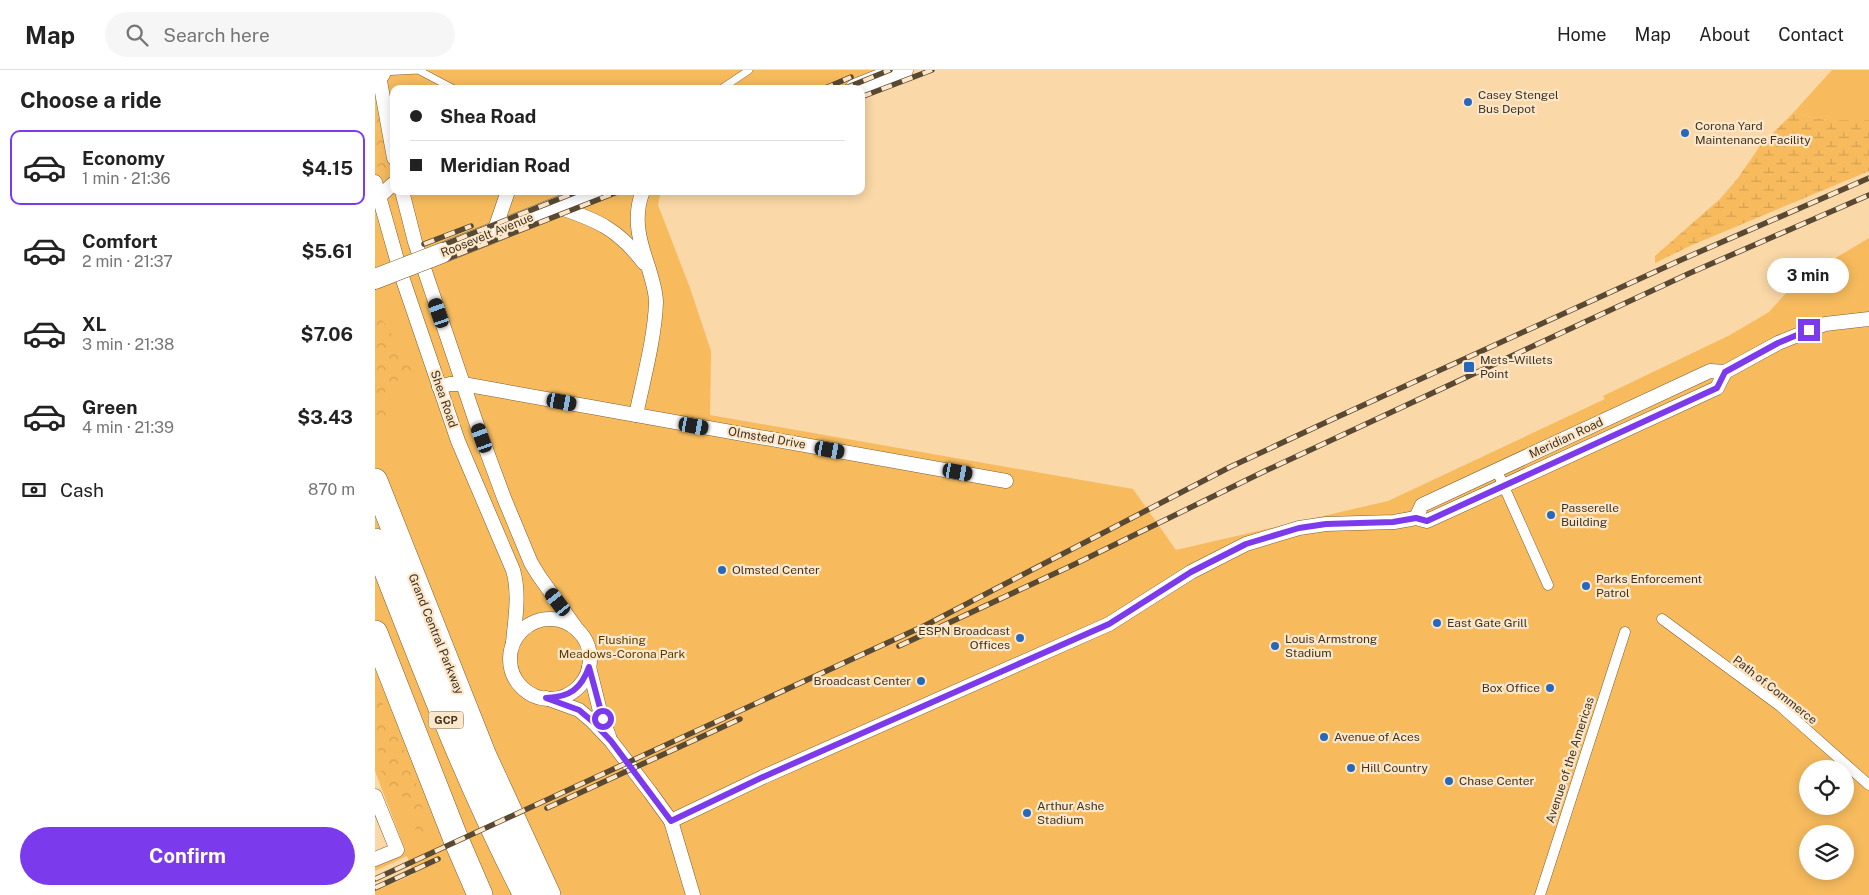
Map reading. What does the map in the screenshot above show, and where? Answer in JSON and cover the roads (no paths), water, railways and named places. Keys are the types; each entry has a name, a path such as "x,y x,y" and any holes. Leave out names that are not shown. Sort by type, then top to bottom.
{"highway":[{"name":"Grand Central Parkway","path":"375,481 484,756 548,895"},
{"name":"Grand Central Parkway","path":"375,542 456,744 526,895"},
{"name":"GCP","path":"375,633 455,837 480,895"},
{"path":"506,806 557,895"}],"main road":[{"path":"865,85 903,70"},
{"name":"Roosevelt Avenue","path":"375,279 558,207 581,195"}],"street":[{"path":"377,71 390,138"},
{"name":"Shea Road","path":"375,182 401,274 439,386 470,471 515,576 517,601 513,643"},
{"path":"379,197 390,187"},
{"name":"Shea Road","path":"403,195 415,242 497,481 531,563 579,632"},
{"path":"494,232 507,195"},
{"path":"636,415 655,310 654,286 637,223 642,195"},
{"path":"558,207 574,212 615,232 628,243 649,269"},
{"name":"Meridian Road","path":"1416,518 1422,505 1710,371 1725,372 1778,343 1825,324 1869,319"},
{"name":"Meridian Road","path":"671,821 763,777 1109,624 1191,572 1246,544 1299,528 1326,524 1393,522 1416,518 1427,521 1717,388 1725,372"},
{"name":"Olmsted Drive","path":"439,386 463,384 1006,481"},
{"path":"1497,471 1548,585"},
{"name":"Path of Commerce","path":"1662,619 1780,706 1869,785"},
{"path":"589,667 586,676 577,688 559,698 540,697 526,690 515,677 510,662 513,643 530,624 544,620 564,622 579,632 587,645 589,667 611,741"},
{"name":"Avenue of the Americas","path":"1539,895 1625,632"},
{"path":"546,698 579,710 611,741 671,821 693,895"},
{"path":"375,796 397,850 375,859"}],"lane":[{"path":"377,71 418,70 446,85"},
{"path":"727,85 749,70"}],"railway":[{"path":"853,85 890,70"},
{"path":"865,95 932,70"},
{"path":"832,85 851,77"},
{"path":"375,879 926,625 1230,467 1683,259 1869,178"},
{"path":"375,272 569,195"},
{"path":"375,287 610,195"},
{"path":"899,646 1073,565 1265,471 1690,273 1869,195"},
{"path":"424,244 471,226"},
{"path":"547,808 740,719"},
{"path":"375,888 438,859"}],"place":[{"name":"Casey Stengel Bus Depot","path":"1468,102"},
{"name":"Corona Yard Maintenance Facility","path":"1685,133"},
{"name":"Mets–Willets Point","path":"1469,367"},
{"name":"Passerelle Building","path":"1551,515"},
{"name":"Olmsted Center","path":"722,570"},
{"name":"Parks Enforcement Patrol","path":"1586,586"},
{"name":"East Gate Grill","path":"1437,623"},
{"name":"ESPN Broadcast Offices","path":"1020,638"},
{"name":"Louis Armstrong Stadium","path":"1275,646"},
{"name":"Broadcast Center","path":"921,681"},
{"name":"Box Office","path":"1550,688"},
{"name":"Avenue of Aces","path":"1324,737"},
{"name":"Hill Country","path":"1351,768"},
{"name":"Chase Center","path":"1449,781"},
{"name":"Arthur Ashe Stadium","path":"1027,813"}],"park label":[{"name":"Flushing Meadows-Corona Park","path":"622,647"}]}
